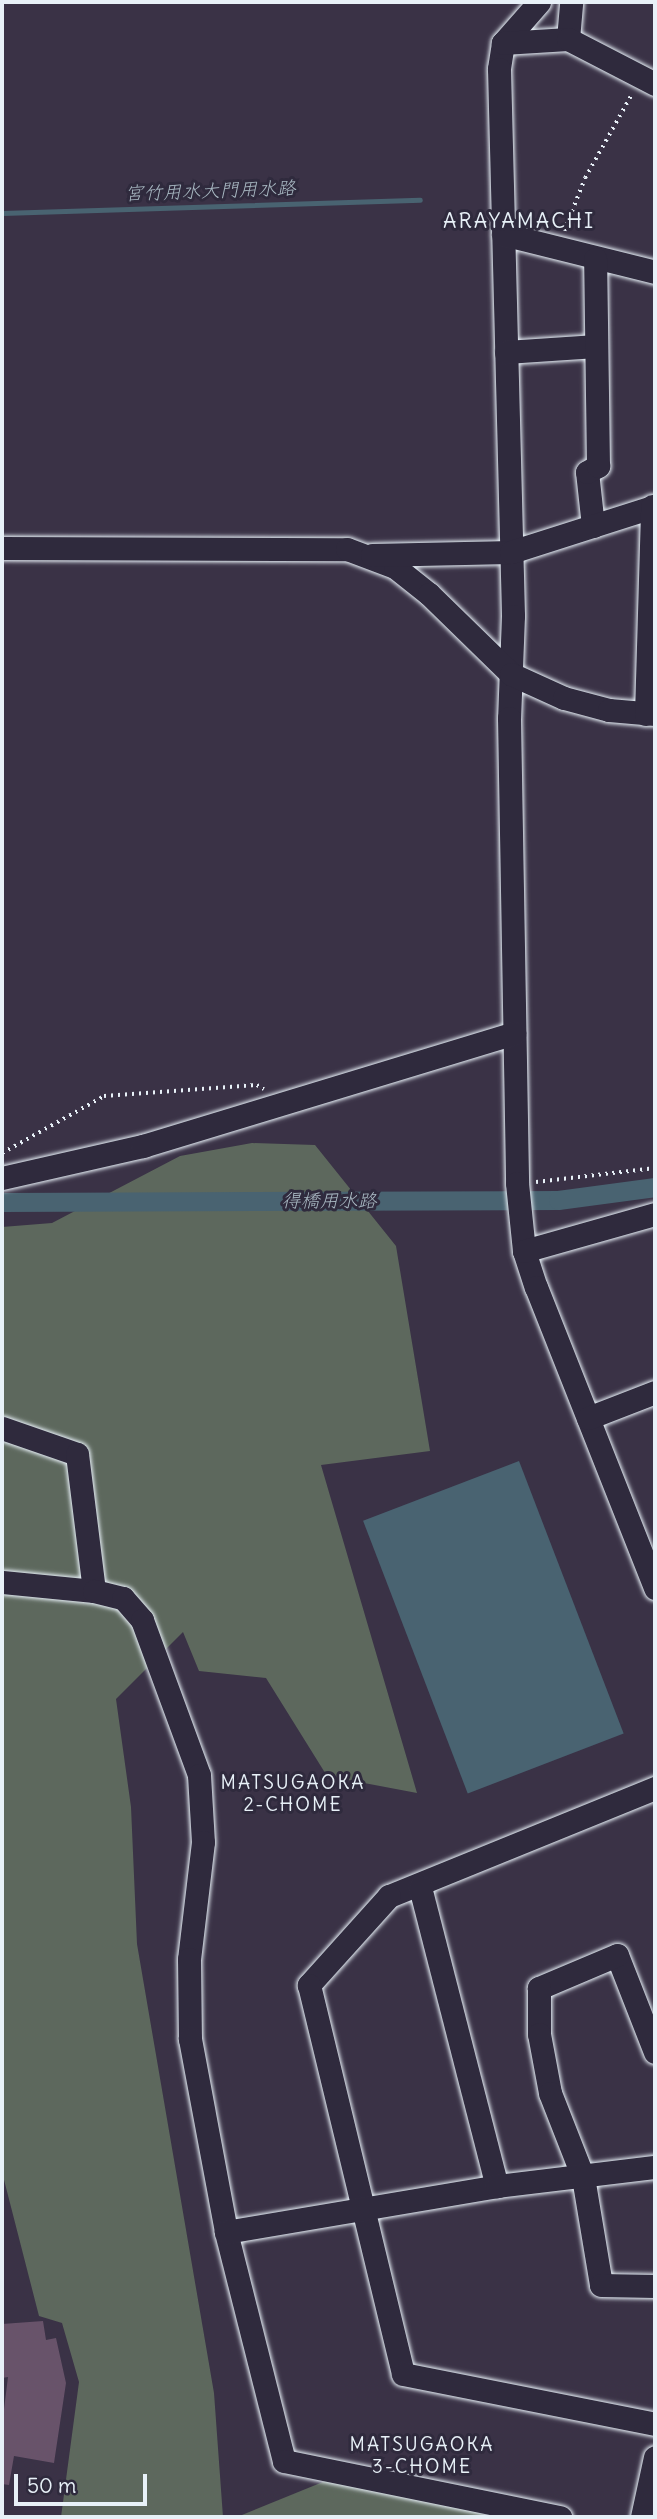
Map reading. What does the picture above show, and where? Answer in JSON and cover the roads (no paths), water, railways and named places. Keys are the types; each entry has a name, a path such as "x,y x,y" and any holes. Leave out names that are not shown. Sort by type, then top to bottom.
{"street":[{"path":"539,2 503,43 502,234 511,552 514,1033 520,1222 524,1251 655,1588"},
{"path":"568,39 571,2"},
{"path":"503,43 568,39 649,81"},
{"path":"502,234 655,272"},
{"path":"593,526 587,472 598,466 595,259"},
{"path":"506,352 596,346"},
{"path":"2,548 317,547 364,556 395,567 429,594 511,674 564,698 650,714 654,506 511,552 364,556"},
{"path":"2,1178 38,1173 143,1146 514,1033"},
{"path":"524,1251 655,1214"},
{"path":"588,1418 655,1392"},
{"path":"2,1428 77,1454 94,1591"},
{"path":"2,1582 94,1591 123,1598 142,1620 199,1775 203,1842 186,2001 226,2232 284,2460 501,2511 560,2517"},
{"path":"655,1788 420,1887 389,1896 309,1985 403,2374 655,2424"},
{"path":"420,1887 497,2186"},
{"path":"655,2052 617,1955 539,1988 539,2034 550,2093 583,2177 601,2285 655,2286"},
{"path":"226,2232 363,2212 497,2186 655,2167"},
{"path":"642,2517 655,2457"}],"water":[{"path":"519,1461 624,1734 468,1793 363,1521"}],"waterway":[{"name":"宮竹用水大門用水路","path":"2,213 420,200"},
{"name":"得橋用水路","path":"2,1202 558,1200 655,1187"}],"district":[{"name":"ARAYAMACHI","path":"519,221"},
{"name":"MATSUGAOKA 2-CHOME","path":"293,1794"},
{"name":"MATSUGAOKA 3-CHOME","path":"422,2456"}]}
